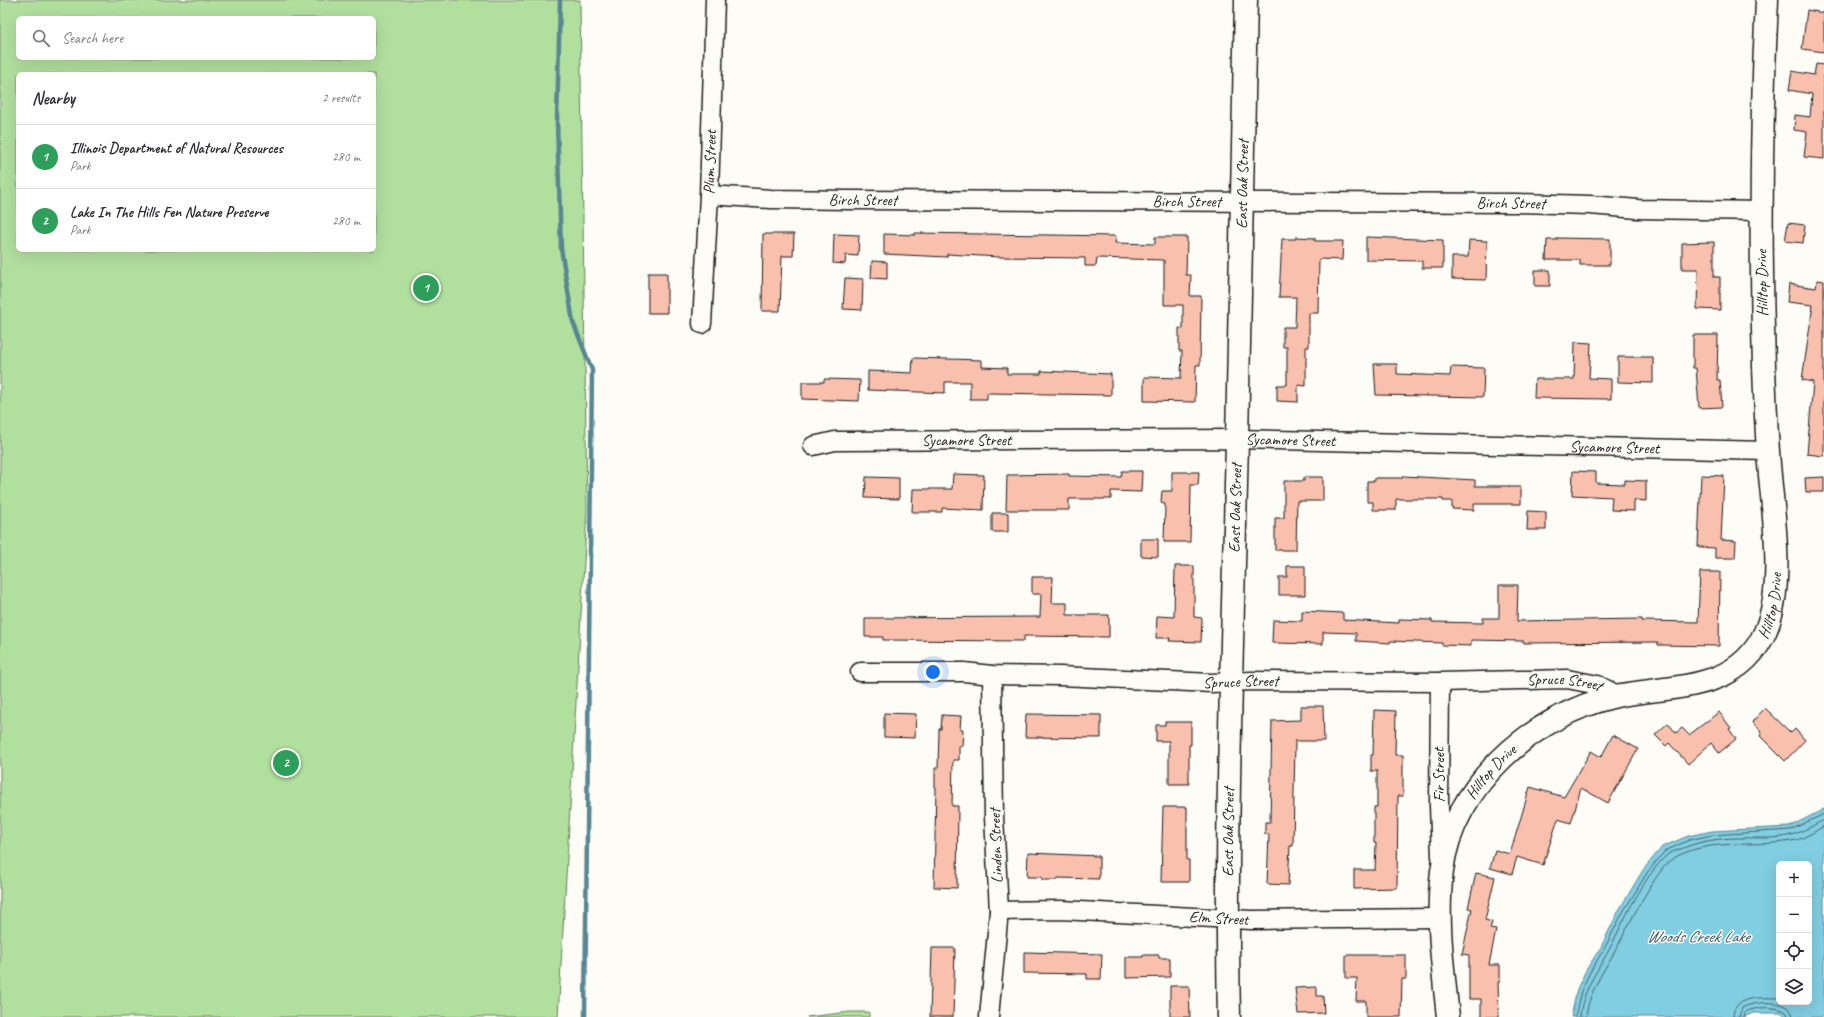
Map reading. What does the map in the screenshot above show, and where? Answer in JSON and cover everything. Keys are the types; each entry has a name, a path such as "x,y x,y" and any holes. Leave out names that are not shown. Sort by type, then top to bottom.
{"street":[{"name":"Plum Street","path":"702,324 709,195 715,0"},
{"name":"East Oak Street","path":"1229,1017 1227,919 1230,682 1238,439 1246,0"},
{"name":"Hilltop Drive","path":"1448,1017 1438,918 1442,868 1449,842 1459,816 1478,784 1500,759 1518,743 1565,714 1594,702 1619,696 1669,690 1698,684 1726,674 1751,655 1765,634 1773,610 1776,582 1776,552 1768,451 1761,211 1763,91 1767,0"},
{"name":"Birch Street","path":"709,195 779,199 1516,203 1590,205 1638,209 1761,211"},
{"name":"Sycamore Street","path":"813,446 835,441 1238,439 1768,451"},
{"name":"Spruce Street","path":"860,672 964,672 992,675 1230,682 1440,682 1567,679 1598,685 1619,696"},
{"name":"Linden Street","path":"989,1017 999,911 994,817 992,675"},
{"name":"Fir Street","path":"1440,682 1438,806 1442,868"},
{"name":"Elm Street","path":"999,911 1061,910 1227,919 1319,920 1438,918"}],"green space":[{"path":"0,0 580,0 587,510 558,1017 0,1017"},
{"path":"850,1012 869,1012 869,1017 807,1017"}],"water":[{"name":"Woods Creek Lake","path":"1824,809 1824,1017 1786,1017 1780,1013 1753,1013 1744,1017 1571,1017 1577,989 1586,970 1601,947 1619,910 1643,870 1662,847 1688,836 1712,831 1789,827"}],"building":[{"path":"1807,10 1824,13 1824,52 1802,49"},
{"path":"1816,64 1824,65 1824,159 1804,157 1807,132 1794,130 1795,115 1810,117 1812,94 1789,90 1792,71 1814,75"},
{"path":"1788,223 1805,225 1803,243 1785,241"},
{"path":"915,233 1116,236 1115,243 1155,244 1155,237 1187,237 1186,275 1191,275 1190,296 1201,296 1200,365 1196,365 1195,402 1144,401 1144,377 1181,378 1182,351 1179,351 1179,328 1183,329 1183,305 1164,305 1164,260 1097,258 1096,266 1085,266 1085,258 999,257 947,254 947,257 884,254 884,234 915,235"},
{"path":"763,234 794,234 793,256 782,256 780,311 762,311"},
{"path":"834,234 859,235 858,256 846,255 845,264 833,263"},
{"path":"1296,237 1315,238 1315,241 1343,241 1342,260 1319,259 1318,313 1309,313 1309,347 1306,347 1306,386 1298,385 1298,402 1277,401 1277,385 1287,385 1287,347 1283,347 1283,327 1295,327 1296,297 1279,297 1282,239 1296,239"},
{"path":"1366,237 1443,240 1443,268 1422,268 1422,261 1366,260"},
{"path":"1557,238 1610,239 1610,265 1580,265 1580,260 1546,260 1547,240 1557,240"},
{"path":"1469,240 1487,241 1486,280 1452,279 1452,257 1468,257"},
{"path":"1714,242 1714,277 1720,277 1720,310 1697,309 1698,269 1682,269 1682,243"},
{"path":"872,261 887,262 887,279 871,278"},
{"path":"1535,270 1550,270 1550,286 1535,286"},
{"path":"648,273 667,273 667,313 648,313"},
{"path":"845,278 863,279 862,310 843,309"},
{"path":"1817,280 1824,281 1824,456 1807,454 1813,382 1802,380 1813,305 1787,302 1789,284 1816,288"},
{"path":"1693,335 1718,335 1717,380 1720,380 1722,407 1699,408 1696,368 1693,368"},
{"path":"1575,342 1591,343 1589,378 1611,379 1611,399 1534,398 1535,379 1574,379"},
{"path":"1618,357 1653,357 1653,383 1618,382"},
{"path":"913,358 982,360 982,367 1007,368 1007,374 1041,374 1041,371 1111,374 1111,395 987,393 987,399 970,399 970,382 945,382 945,393 868,390 868,371 912,373"},
{"path":"1374,364 1397,364 1397,374 1450,376 1451,367 1484,368 1483,397 1376,395"},
{"path":"824,379 860,380 859,401 802,399 802,382 824,382"},
{"path":"1122,471 1142,471 1141,492 1111,491 1111,499 1069,499 1069,510 1006,510 1007,475 1069,474 1069,476 1121,477"},
{"path":"1573,471 1596,472 1596,483 1625,484 1625,480 1646,481 1646,501 1634,500 1634,511 1611,510 1612,497 1572,495"},
{"path":"1172,472 1199,472 1198,485 1191,485 1190,542 1164,542 1165,504 1161,503 1162,491 1172,491"},
{"path":"953,474 984,475 983,510 942,508 942,512 912,512 913,489 952,489"},
{"path":"1701,475 1724,476 1721,540 1736,541 1735,558 1715,558 1715,548 1698,547"},
{"path":"1403,476 1475,480 1475,486 1521,487 1521,504 1474,504 1474,510 1452,509 1452,501 1443,501 1443,499 1396,499 1396,510 1373,510 1373,502 1367,502 1367,481 1375,481 1375,478 1403,478"},
{"path":"866,477 899,478 899,499 865,498"},
{"path":"1304,477 1323,477 1323,501 1297,501 1296,550 1275,550 1275,518 1284,518 1284,481 1304,481"},
{"path":"1824,477 1824,492 1806,492 1805,478"},
{"path":"1528,511 1546,512 1546,530 1527,530"},
{"path":"992,513 1008,513 1008,532 992,532"},
{"path":"1141,539 1158,539 1158,557 1141,556"},
{"path":"1175,566 1194,566 1194,617 1202,618 1201,642 1169,641 1170,638 1156,638 1157,616 1174,617"},
{"path":"1287,566 1305,566 1305,595 1279,595 1279,577 1287,577"},
{"path":"1700,572 1720,572 1719,646 1658,645 1658,642 1524,643 1524,641 1471,640 1471,646 1442,645 1442,643 1390,641 1390,643 1356,641 1356,633 1323,632 1323,644 1272,643 1273,620 1302,621 1302,611 1343,613 1343,620 1399,623 1399,619 1432,620 1432,622 1483,623 1483,618 1499,618 1499,585 1518,585 1517,621 1642,619 1642,621 1698,622"},
{"path":"1032,577 1053,577 1052,603 1067,603 1067,615 1109,615 1109,637 1024,636 1024,641 883,640 883,637 865,637 865,618 1040,617 1041,594 1032,594"},
{"path":"1301,706 1323,706 1324,741 1295,741 1293,846 1290,846 1288,885 1267,884 1269,834 1265,834 1265,822 1270,822 1272,721 1301,720"},
{"path":"1765,708 1791,733 1795,729 1805,740 1785,761 1760,736 1762,732 1752,722"},
{"path":"1374,710 1396,711 1395,755 1403,755 1403,796 1398,796 1397,888 1354,889 1354,870 1375,870 1376,843 1374,843 1374,807 1377,807 1377,771 1371,771 1371,755 1373,755"},
{"path":"1719,712 1731,728 1729,729 1736,739 1719,753 1711,743 1688,764 1669,743 1666,746 1655,735 1668,723 1676,733 1682,728 1689,735"},
{"path":"884,713 916,714 915,738 884,737"},
{"path":"1026,714 1101,715 1101,738 1025,737"},
{"path":"942,715 961,716 960,730 963,730 962,746 959,746 959,760 953,760 952,806 958,806 957,888 934,887 935,768 938,768 939,729 941,729"},
{"path":"1165,722 1191,722 1191,745 1189,745 1189,784 1169,784 1169,741 1156,741 1156,725 1165,725"},
{"path":"1613,735 1638,749 1608,803 1581,788 1571,823 1558,819 1543,865 1517,857 1512,874 1490,868 1495,850 1510,854 1530,787 1564,797 1591,751 1601,757"},
{"path":"1163,807 1187,807 1187,860 1189,860 1189,882 1161,882"},
{"path":"1028,853 1099,856 1099,879 1058,878 1058,880 1042,880 1042,877 1027,877"},
{"path":"1476,873 1495,877 1485,920 1492,922 1490,929 1496,930 1489,965 1500,965 1500,982 1498,982 1499,1017 1481,1017 1481,999 1469,999 1469,955 1462,954 1472,909 1468,908"},
{"path":"932,948 955,948 953,1017 930,1017"},
{"path":"1024,952 1102,954 1101,979 1087,979 1087,974 1024,973"},
{"path":"1143,955 1159,955 1159,958 1170,958 1170,977 1126,978 1126,957 1143,957"},
{"path":"1346,955 1406,955 1406,979 1402,979 1401,1017 1366,1017 1366,1001 1356,1001 1357,978 1346,978"},
{"path":"1170,986 1189,986 1190,1017 1170,1017"},
{"path":"1317,987 1317,996 1323,996 1324,1013 1298,1014 1295,988"}],"waterway":[{"path":"560,0 557,122 561,248 573,322 592,370 585,1017"}],"place":[{"name":"Illinois Department of Natural Resources","path":"426,288"},
{"name":"Lake In The Hills Fen Nature Preserve","path":"286,763"}]}
